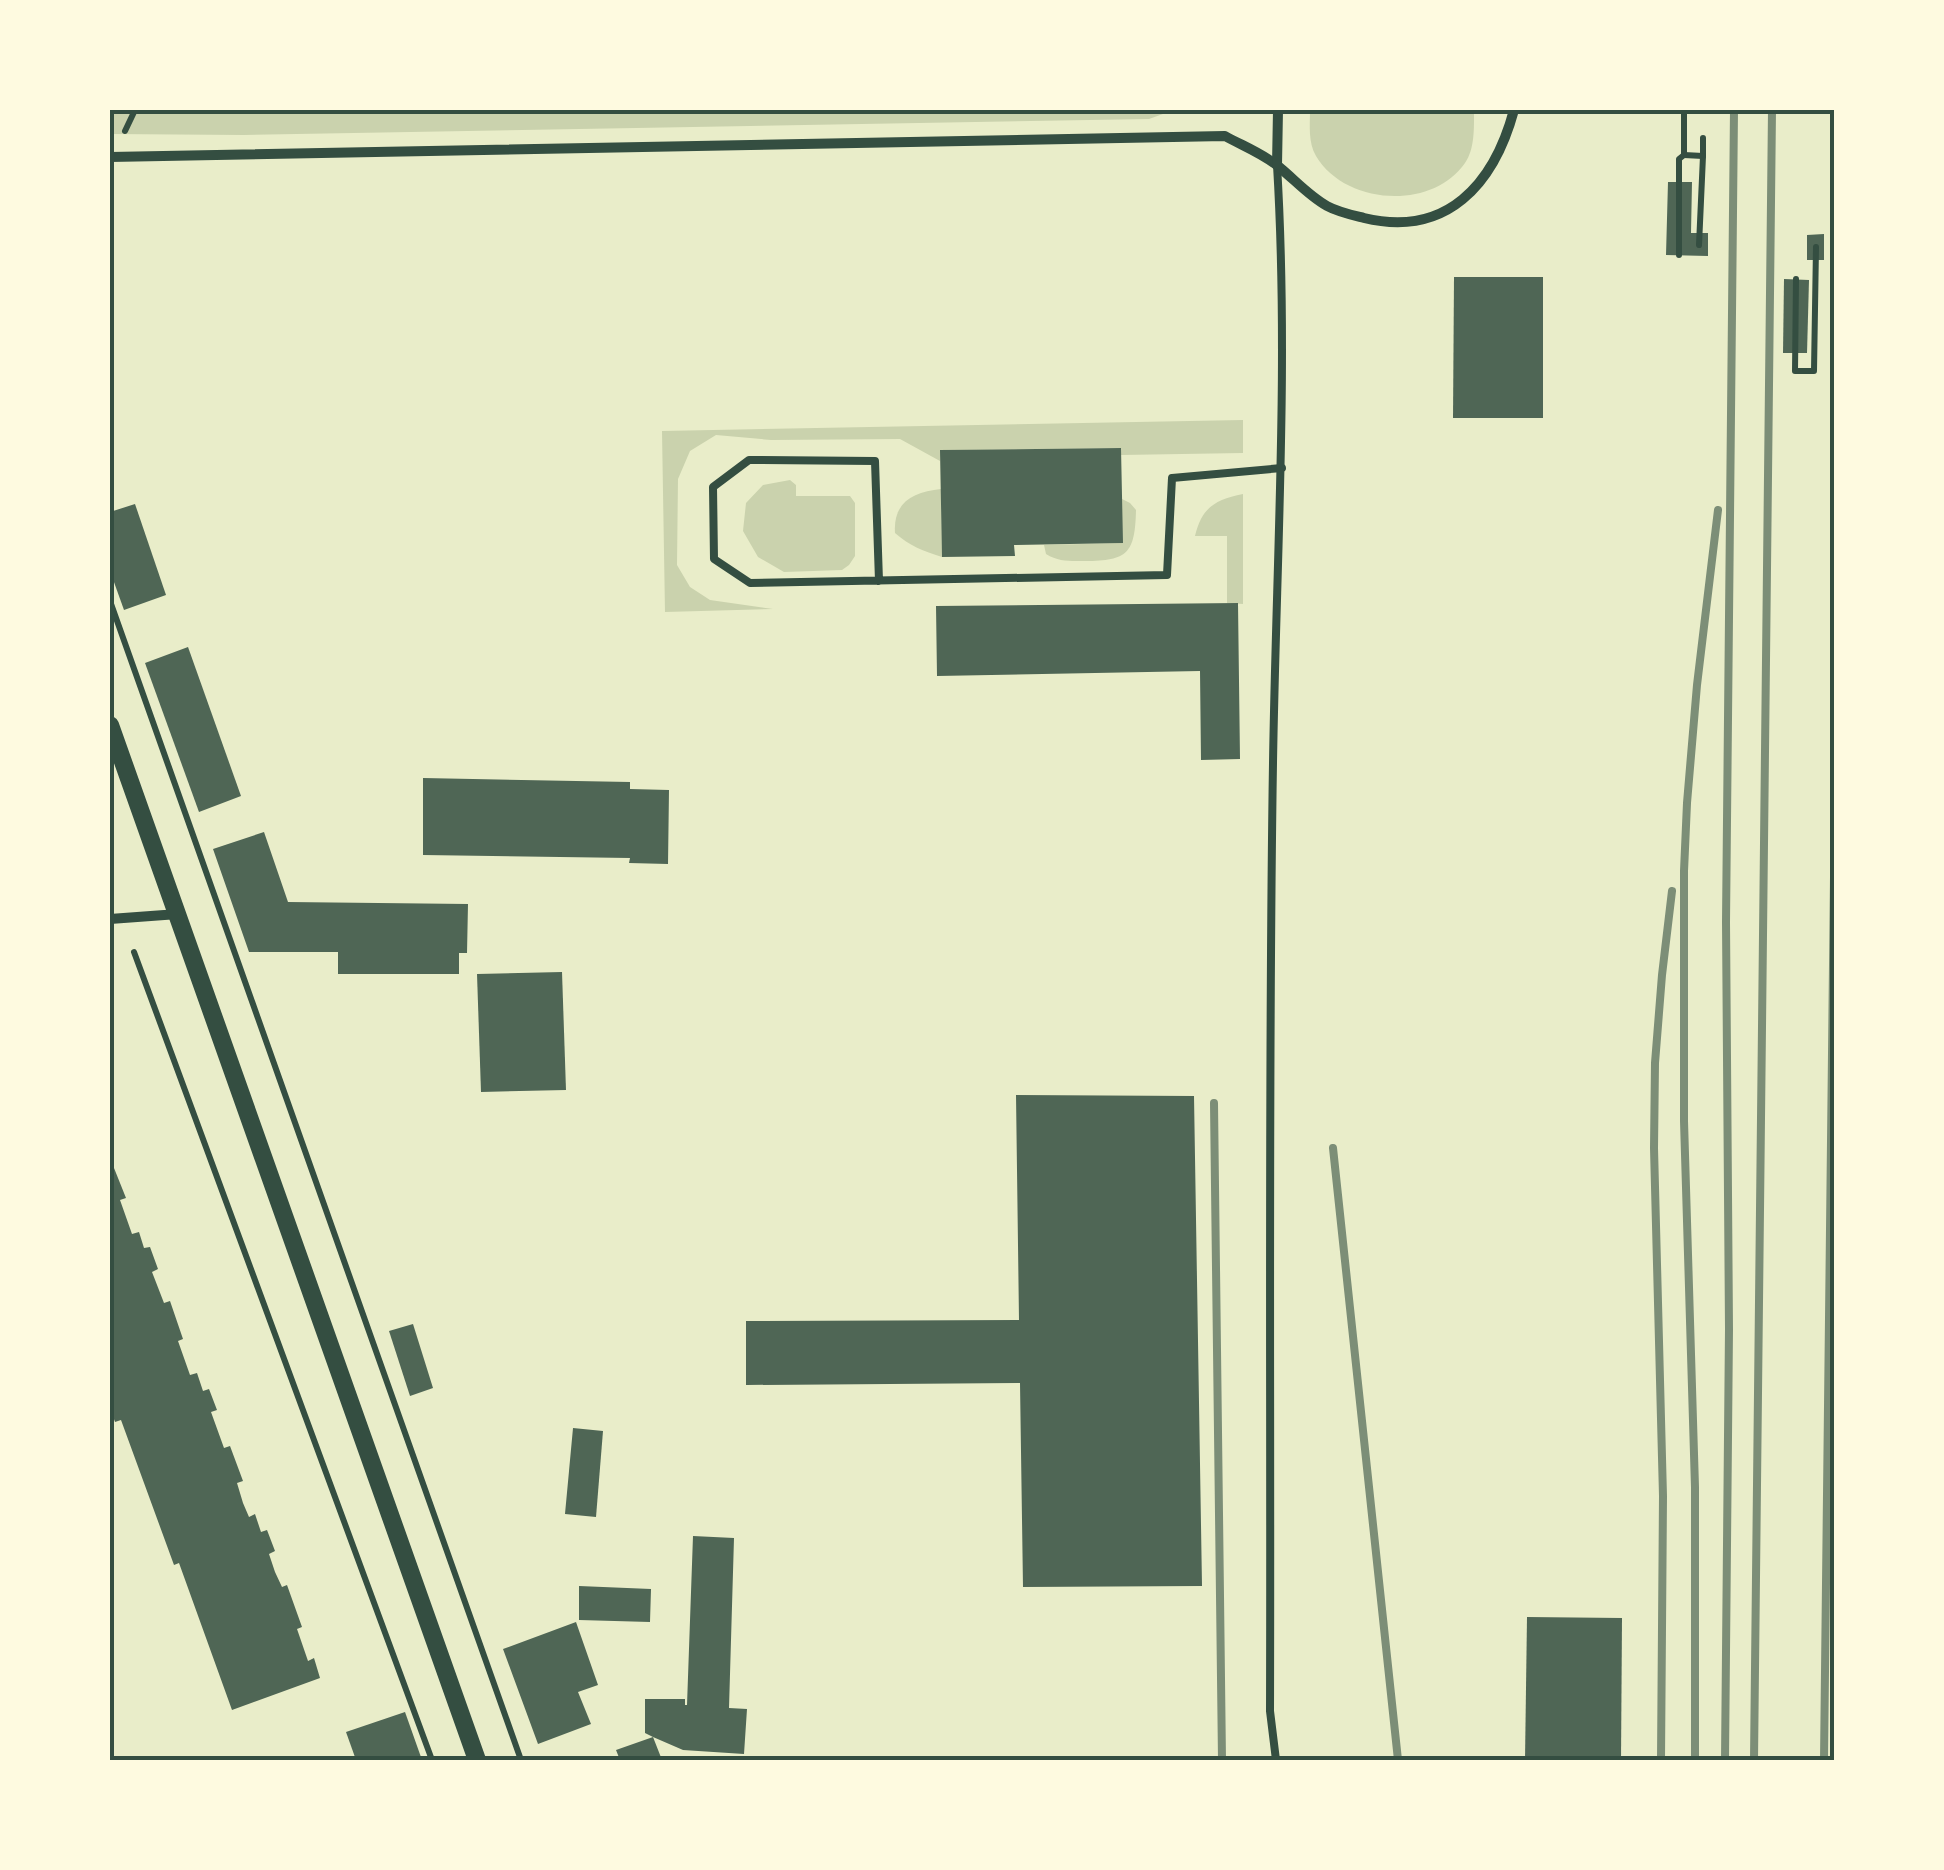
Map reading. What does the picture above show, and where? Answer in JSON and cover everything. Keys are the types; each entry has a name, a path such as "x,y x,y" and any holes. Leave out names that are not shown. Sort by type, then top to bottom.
{"street":[{"path":"1277,164 1278,110"},
{"path":"112,159 1226,136 1277,164 1318,200 1340,211 1388,224 1427,220 1465,199 1492,167 1507,138 1514,110"},
{"path":"110,725 477,1760"},
{"path":"110,919 178,914"}],"lane":[{"path":"1276,1760 1270,1712 1273,781 1282,468 1282,257 1277,164"},
{"path":"879,581 875,461 749,460 713,487 714,559 750,582 879,581 1167,575 1172,478 1282,468"}],"path":[{"path":"1684,110 1684,155"},
{"path":"1699,245 1704,138"},
{"path":"1679,255 1679,158 1703,156"},
{"path":"1796,280 1795,371 1814,371 1816,247"},
{"path":"110,601 521,1760"},
{"path":"134,952 432,1760"}],"green space":[{"path":"110,110 1174,110 1149,119 244,135 110,134"},
{"path":"1310,110 1474,110 1472,145 1465,163 1432,189 1411,195 1367,192 1347,185 1316,156"},
{"path":"1243,420 1243,453 1121,455 1120,448 941,450 940,461 900,439 771,440 716,435 690,451 678,479 677,565 690,587 710,600 773,609 665,612 662,431"},
{"path":"790,480 796,485 796,496 850,496 855,503 855,556 842,570 784,572 758,557 743,531 746,503 763,485"},
{"path":"941,489 942,557 917,548 895,533 901,506 914,496"},
{"path":"1243,494 1243,604 1227,603 1227,536 1195,536 1211,506"},
{"path":"1122,499 1136,510 1134,536 1126,552 1099,561 1065,560 1046,554 1044,545 1122,543"}],"building":[{"path":"1641,110 1641,114 1569,113"},
{"path":"1668,182 1692,182 1691,233 1708,233 1708,256 1666,255"},
{"path":"1824,234 1824,260 1807,260 1807,235"},
{"path":"1454,277 1543,277 1543,418 1453,418"},
{"path":"1784,279 1809,280 1807,353 1783,353"},
{"path":"1121,448 1123,543 1014,545 1015,556 942,557 940,450"},
{"path":"135,504 166,595 124,610 110,571 110,512"},
{"path":"1238,603 1240,759 1201,760 1200,671 937,676 936,606"},
{"path":"188,647 241,796 199,812 145,663"},
{"path":"423,778 630,782 630,789 669,790 668,864 629,863 630,858 423,855"},
{"path":"264,832 288,902 468,904 467,953 459,953 459,974 338,974 338,952 249,952 213,849"},
{"path":"562,972 566,1090 481,1092 477,974"},
{"path":"1016,1095 1194,1096 1202,1586 1023,1587 1020,1383 746,1385 746,1321 1019,1320"},
{"path":"110,1158 126,1198 120,1200 132,1234 139,1232 144,1248 150,1247 158,1269 152,1272 164,1303 170,1301 190,1375 197,1373 203,1391 209,1389 217,1410 211,1412 224,1448 230,1446 243,1481 237,1483 243,1503 249,1517 255,1514 261,1532 267,1530 275,1551 269,1554 275,1572 282,1587 287,1585 302,1627 297,1629 308,1661 314,1658 320,1678 232,1710 179,1563 174,1565 121,1420 115,1422 110,1408"},
{"path":"413,1324 433,1388 410,1396 389,1331"},
{"path":"573,1428 603,1431 596,1517 565,1514"},
{"path":"693,1536 734,1538 729,1708 747,1709 744,1754 683,1750 645,1733 645,1699 685,1699 687,1705"},
{"path":"579,1586 651,1589 650,1622 579,1620"},
{"path":"1527,1617 1622,1618 1621,1760 1525,1760"},
{"path":"576,1622 598,1685 578,1692 591,1724 538,1744 503,1649"},
{"path":"405,1712 422,1760 356,1760 346,1732"},
{"path":"653,1737 662,1760 620,1760 616,1750"}],"railway":[{"path":"1725,1760 1729,1329 1726,922 1734,110"},
{"path":"1754,1760 1772,110"},
{"path":"1695,1760 1695,1487 1684,1121 1684,871 1697,685 1718,510"},
{"path":"1824,1760 1834,877"},
{"path":"1661,1760 1663,1496 1655,1063 1672,891"},
{"path":"1214,1103 1222,1760"},
{"path":"1333,1148 1398,1760"}]}
